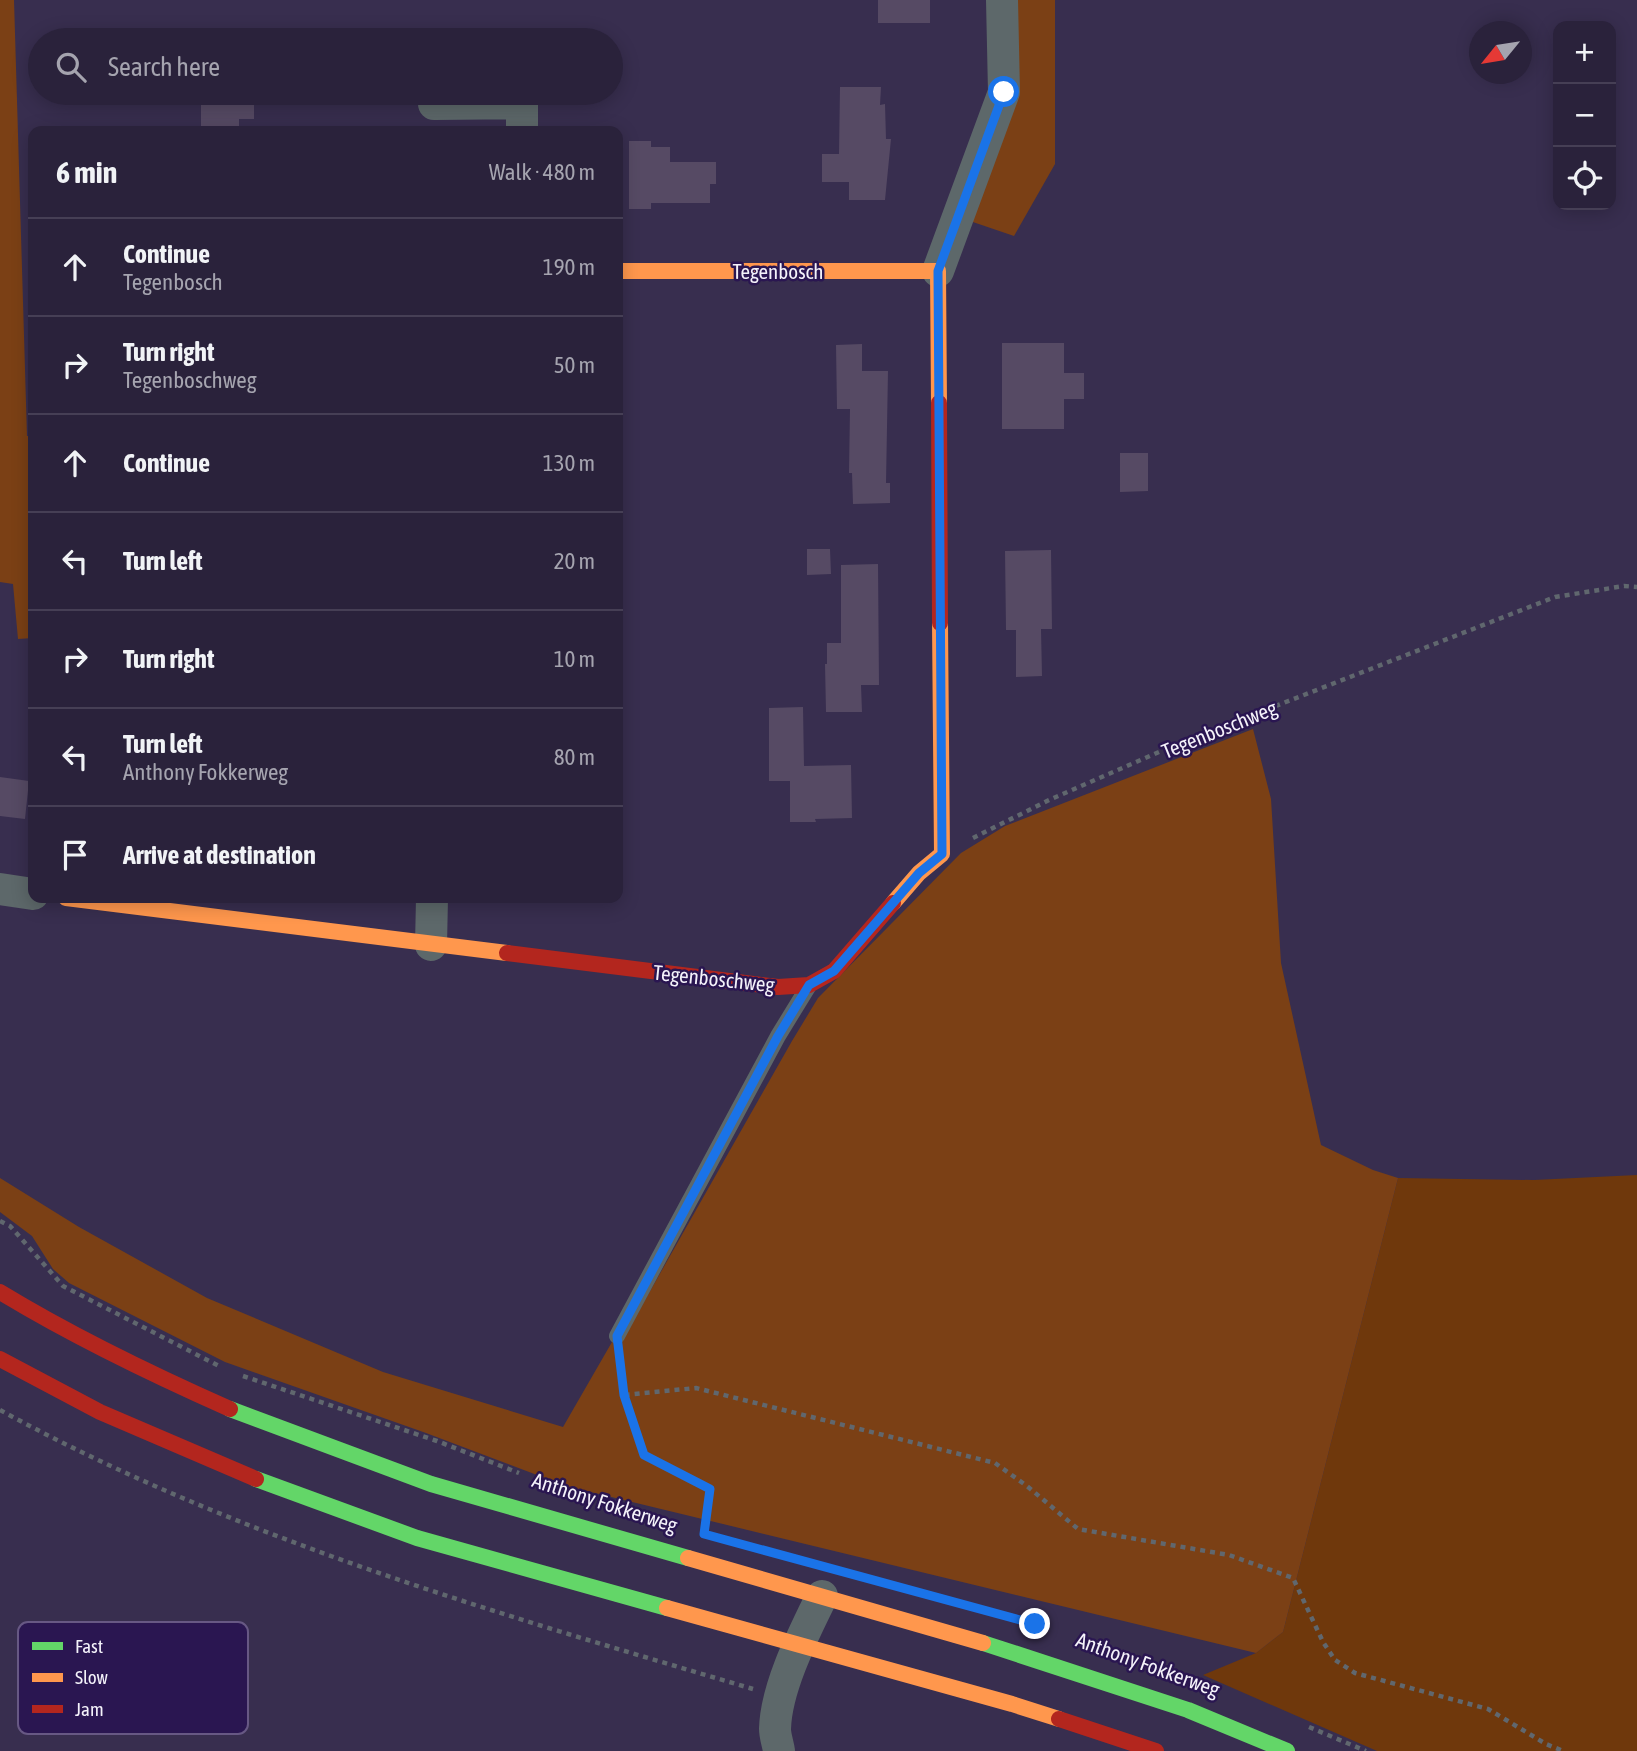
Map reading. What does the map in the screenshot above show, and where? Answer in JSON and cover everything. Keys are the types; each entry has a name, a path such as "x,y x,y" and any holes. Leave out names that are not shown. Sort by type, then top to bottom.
{"main road":[{"name":"Tegenbosch","path":"623,271 938,271"},
{"path":"809,985 834,971 919,873 942,854 938,271"},
{"name":"Tegenboschweg","path":"105,903 778,986 809,985"},
{"name":"Anthony Fokkerweg","path":"0,1292 60,1328 139,1368 257,1421 431,1484 1026,1656 1188,1710 1287,1751"},
{"path":"0,1359 131,1426 323,1505 416,1538 1012,1704 1156,1751"}],"street":[{"path":"938,271 1004,92 1002,0"},
{"path":"522,105 523,126"},
{"path":"0,889 28,893"},
{"path":"431,945 432,903"},
{"path":"785,1751 793,1739 808,1648 822,1596"},
{"path":"779,1751 775,1730 781,1697 808,1648"}],"lane":[{"path":"617,1336 778,1036 809,985"}],"path":[{"name":"Tegenboschweg","path":"942,854 1049,800 1168,748 1555,597 1624,586 1637,587"},
{"name":"Anthony Fokkerweg","path":"0,1221 10,1226 63,1286 231,1372 437,1441 527,1476"},
{"path":"617,1336 624,1395 696,1388 995,1463 1078,1529 1228,1555 1293,1578 1323,1642 1335,1660 1355,1673 1488,1709 1546,1744 1563,1751"},
{"name":"Anthony Fokkerweg","path":"624,1395 644,1455 710,1489 704,1534 691,1530"},
{"path":"0,1410 115,1467 313,1552 518,1618 781,1697"},
{"path":"1306,1726 1366,1751"}],"shaded area":[{"path":"0,0 14,0 28,436 28,638 18,639 13,584 0,582"},
{"path":"1014,0 1055,0 1055,164 1014,236 967,220"},
{"path":"1253,729 1271,799 1281,963 1321,1145 1373,1170 1398,1178 1283,1632 1256,1653 566,1486 225,1362 69,1283 53,1269 32,1236 0,1212 0,1178 79,1227 207,1298 383,1372 563,1427 612,1342 620,1344 818,998 961,853 1005,826"},
{"path":"1637,1175 1637,1751 1377,1751 1203,1675 1256,1653 1283,1632 1398,1178 1534,1180"}],"building":[{"path":"878,0 930,0 930,23 878,23"},
{"path":"840,87 881,87 880,105 885,104 886,139 891,139 885,200 849,200 849,182 822,182 822,154 839,154"},
{"path":"201,105 254,105 254,119 239,119 239,126 201,126"},
{"path":"629,141 651,141 651,147 670,147 670,162 716,162 716,184 710,184 710,203 651,203 651,209 629,209"},
{"path":"1002,343 1064,343 1064,373 1084,373 1084,399 1064,399 1064,429 1002,429"},
{"path":"862,344 862,371 888,371 886,483 890,483 890,503 853,504 852,473 849,473 850,409 837,409 836,345"},
{"path":"1120,453 1148,453 1148,491 1120,492"},
{"path":"807,549 830,549 831,574 807,575"},
{"path":"1051,550 1052,629 1041,629 1042,676 1016,677 1016,630 1006,630 1005,551"},
{"path":"878,564 879,685 861,685 862,712 826,712 827,643 841,643 841,565"},
{"path":"803,707 804,766 851,765 852,818 790,822 790,781 769,781 769,708"},
{"path":"0,777 28,781 25,819 0,816"}],"traffic: fast":[{"path":"230,1409 431,1484 688,1558"},
{"path":"256,1479 417,1538 667,1608"},
{"path":"983,1643 1188,1710 1287,1751"}],"traffic: slow":[{"path":"623,271 938,271 939,403"},
{"path":"893,903 919,873 942,854 940,623"},
{"path":"106,903 507,953"},
{"path":"688,1558 983,1643"},
{"path":"667,1608 1059,1719"}],"traffic: jam":[{"path":"939,403 940,623"},
{"path":"507,953 778,987 809,985 834,971 893,903"},
{"path":"0,1292 113,1354 230,1409"},
{"path":"0,1359 100,1412 256,1479"},
{"path":"1059,1719 1156,1751"}],"route":[{"path":"1004,92 938,271 942,854 919,873 834,971 809,985 778,1036 617,1336 624,1395 644,1455 710,1489 704,1534 1035,1624"}]}
